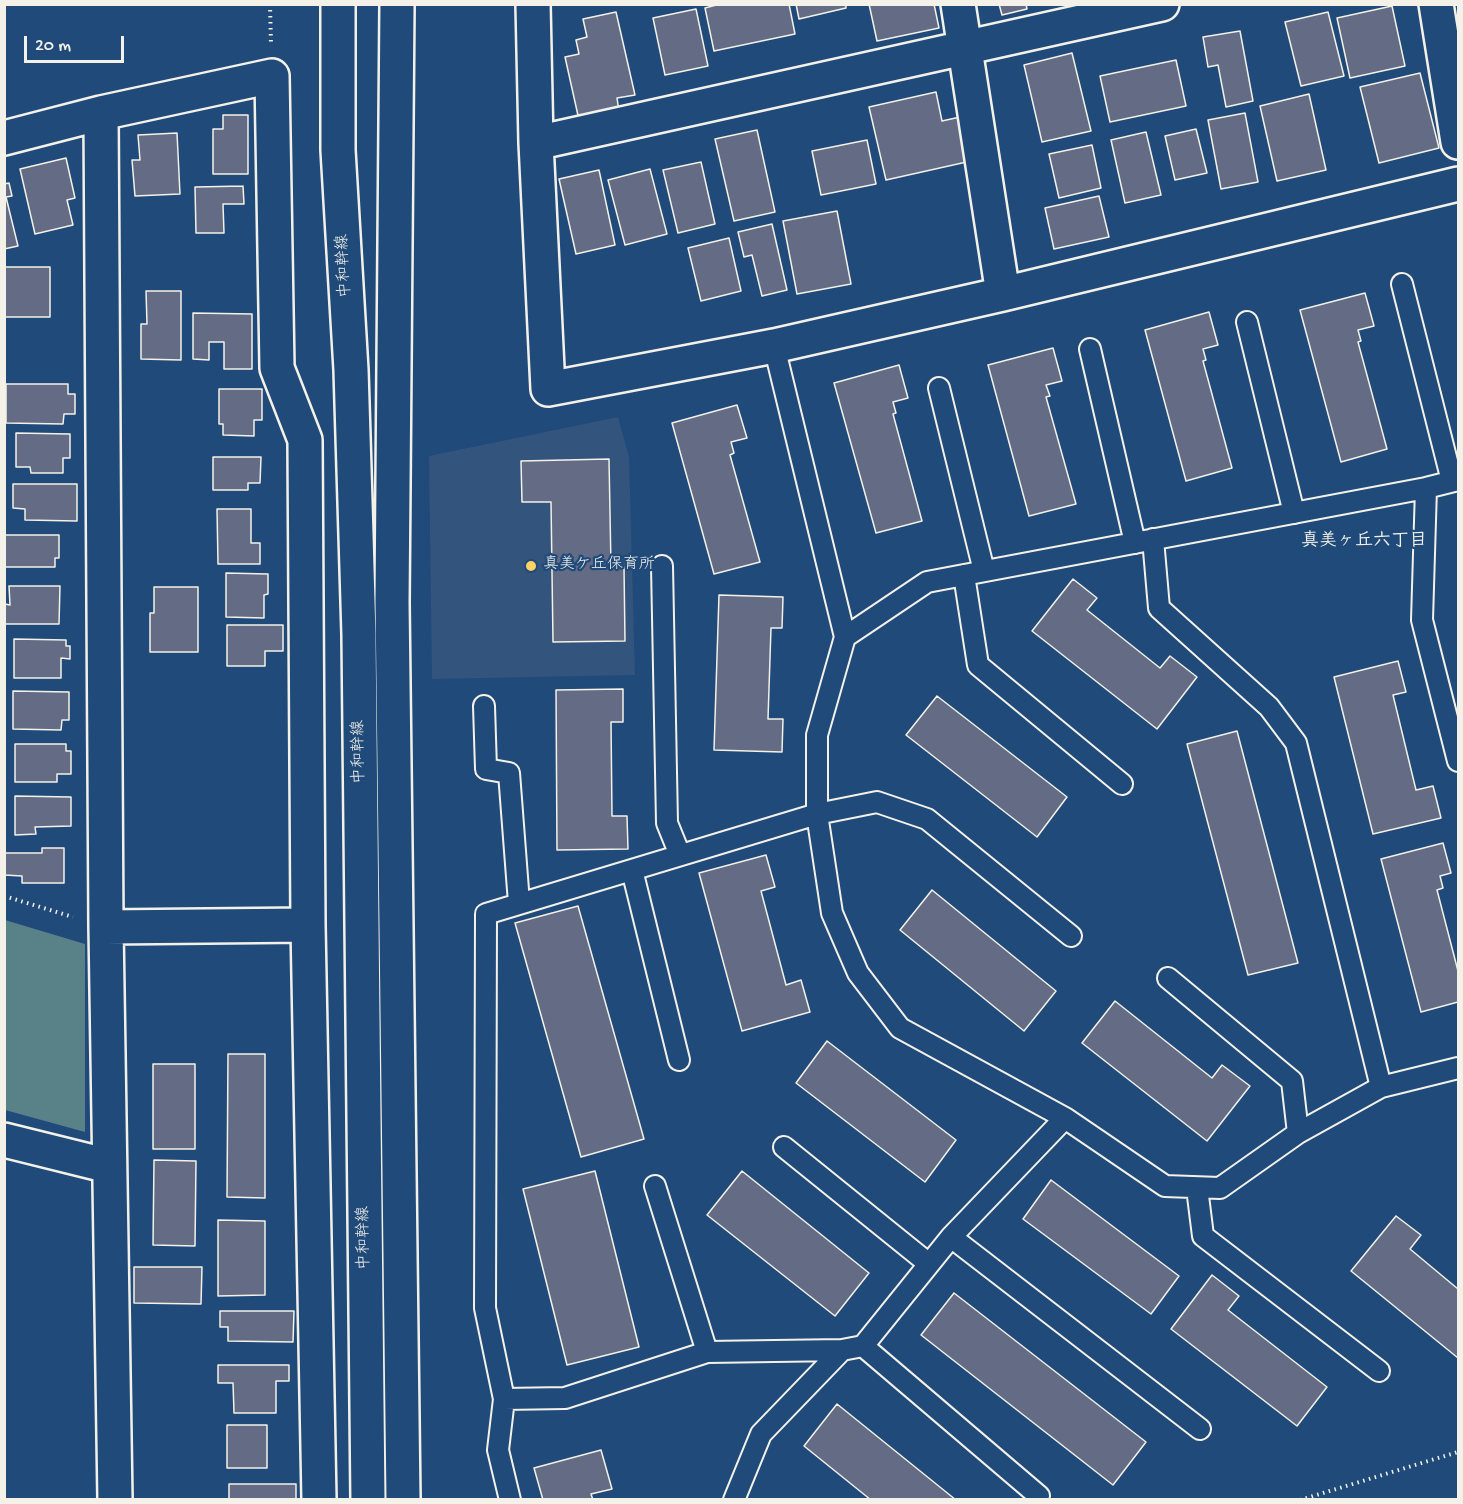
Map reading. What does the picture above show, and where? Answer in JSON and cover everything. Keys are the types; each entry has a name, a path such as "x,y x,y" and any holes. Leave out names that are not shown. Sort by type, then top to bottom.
{"street":[{"name":"中和幹線","path":"338,4 338,150 351,370 359,635 368,1500"},
{"name":"中和幹線","path":"397,4 392,603 403,1500"},
{"path":"533,4 536,143 549,389 774,345 1003,294 1458,184"},
{"path":"958,4 1003,294"},
{"path":"536,143 1162,4"},
{"path":"1436,4 1458,142"},
{"path":"4,138 102,113 272,76 277,368 305,440 308,925 319,1500"},
{"path":"102,113 106,927 115,1500"},
{"path":"106,927 308,925"},
{"path":"4,1140 109,1166"}],"lane":[{"path":"845,637 927,582 1426,488 1455,480 1402,284"},
{"path":"1247,322 1294,513"},
{"path":"774,345 845,637 817,735 817,814 832,913 858,973 900,1028 1065,1118 1165,1186 1220,1188 1298,1133 1381,1087 1458,1068"},
{"path":"1090,349 1144,541 1159,608 1269,707 1296,743 1381,1087"},
{"path":"939,388 984,571"},
{"path":"1426,488 1422,620 1458,761"},
{"path":"662,566 667,823 680,855"},
{"path":"964,575 978,665 1122,784"},
{"path":"484,706 486,769 509,772 519,903"},
{"path":"510,1500 498,1450 504,1399 485,1308 486,914 817,814 877,802 927,819 1071,936"},
{"path":"632,870 679,1060"},
{"path":"1168,978 1292,1082 1298,1133"},
{"path":"504,1399 565,1398 707,1352 842,1350 863,1346 951,1237 1065,1118"},
{"path":"784,1147 929,1264"},
{"path":"655,1186 707,1352"},
{"path":"1197,1188 1203,1236 1379,1371"},
{"path":"951,1237 1200,1429"},
{"path":"863,1346 1039,1496"},
{"path":"734,1500 761,1434 842,1350"}],"path":[{"path":"4,896 106,927"},
{"path":"1300,1500 1458,1452"}],"shaded area":[{"name":"真美ケ丘保育所","path":"618,417 629,457 635,675 432,679 429,456"}],"green space":[{"path":"5,920 85,944 85,1132 5,1110"}],"building":[{"path":"720,4 789,4 795,34 714,51 705,8"},
{"path":"796,4 846,4 846,8 799,19"},
{"path":"869,4 934,4 939,28 877,41"},
{"path":"999,4 1026,4 1027,9 1002,15"},
{"path":"1392,6 1405,66 1350,78 1337,18"},
{"path":"696,9 708,66 665,75 653,18"},
{"path":"616,12 635,95 617,98 619,111 579,120 565,57 579,54 576,40 587,37 583,19"},
{"path":"1328,12 1344,76 1301,86 1285,22"},
{"path":"1240,31 1253,101 1226,107 1218,65 1208,67 1203,37"},
{"path":"1072,53 1091,131 1042,142 1024,65"},
{"path":"1176,60 1186,106 1110,122 1100,76"},
{"path":"1420,73 1439,148 1379,163 1360,87"},
{"path":"936,92 942,121 960,117 971,161 886,180 869,107"},
{"path":"1309,94 1326,170 1277,181 1260,106"},
{"path":"1245,113 1258,182 1221,189 1208,120"},
{"path":"223,115 248,115 248,174 213,174 213,129 223,129"},
{"path":"1196,129 1207,173 1175,180 1165,136"},
{"path":"757,130 775,212 734,221 715,139"},
{"path":"1146,132 1161,195 1125,203 1111,140"},
{"path":"177,133 180,194 135,196 132,160 140,160 138,135"},
{"path":"867,140 876,184 821,195 812,151"},
{"path":"1092,145 1101,188 1059,198 1049,154"},
{"path":"66,158 75,198 67,200 73,225 35,234 20,169"},
{"path":"701,162 715,224 678,233 663,170"},
{"path":"650,169 667,234 625,245 608,180"},
{"path":"599,170 615,245 576,254 559,179"},
{"path":"9,183 12,196 6,197 18,246 4,249 4,184"},
{"path":"243,186 244,204 223,204 224,233 196,233 195,187"},
{"path":"1099,196 1109,237 1054,249 1045,208"},
{"path":"837,211 851,284 797,294 783,221"},
{"path":"772,224 787,290 762,296 752,255 744,257 738,232"},
{"path":"729,238 741,291 701,301 688,248"},
{"path":"5,267 50,267 50,317 5,317"},
{"path":"146,291 181,291 181,360 141,359 141,324 147,324"},
{"path":"1365,293 1374,326 1358,330 1361,341 1358,342 1387,449 1341,462 1300,310"},
{"path":"1209,312 1218,345 1203,349 1206,360 1203,361 1232,468 1186,481 1145,330"},
{"path":"193,313 252,314 252,369 224,369 224,342 209,342 209,360 193,359"},
{"path":"1053,348 1062,381 1046,385 1050,396 1046,397 1076,504 1029,516 988,365"},
{"path":"899,365 908,398 893,402 896,413 893,414 922,521 876,533 834,383"},
{"path":"6,384 68,384 68,394 75,394 75,414 64,414 63,424 6,423"},
{"path":"219,389 262,389 262,420 254,420 254,436 223,435 223,424 219,424"},
{"path":"737,405 747,438 731,442 734,453 730,455 760,562 714,574 672,423"},
{"path":"16,433 70,434 70,458 63,458 63,473 31,473 30,467 16,467"},
{"path":"213,457 261,457 260,483 248,483 248,490 213,490"},
{"path":"609,459 611,567 624,567 625,641 553,642 551,502 522,502 521,461"},
{"path":"13,484 77,484 77,521 25,520 25,509 13,508"},
{"path":"217,509 251,509 251,543 260,543 260,564 218,564"},
{"path":"4,535 59,535 59,558 55,558 55,567 4,567"},
{"path":"226,573 268,574 268,594 264,595 264,618 226,617"},
{"path":"1073,579 1097,598 1087,610 1160,668 1170,656 1197,677 1157,729 1032,631"},
{"path":"9,586 60,586 59,624 5,624 5,604 10,605"},
{"path":"154,587 198,587 198,652 150,652 150,613 154,613"},
{"path":"719,595 783,597 782,628 771,628 768,719 783,719 782,752 714,750"},
{"path":"227,625 283,625 283,651 265,651 265,666 227,666"},
{"path":"14,639 66,640 66,646 70,646 70,659 61,658 61,678 14,678"},
{"path":"1398,661 1406,692 1393,695 1416,790 1433,786 1441,818 1373,834 1334,677"},
{"path":"623,689 623,722 611,722 612,816 627,816 628,849 557,850 556,690"},
{"path":"13,691 69,692 69,720 62,720 61,730 13,729"},
{"path":"937,696 1067,797 1037,837 906,735"},
{"path":"1237,731 1298,963 1248,975 1187,744"},
{"path":"15,744 66,744 66,751 71,751 71,774 57,774 57,782 15,782"},
{"path":"15,796 71,797 71,826 35,827 36,834 15,835"},
{"path":"1443,843 1451,873 1440,876 1443,888 1437,890 1458,971 1458,1002 1421,1012 1381,859"},
{"path":"42,848 64,848 64,883 22,883 22,876 4,875 4,853 42,853"},
{"path":"766,855 775,887 761,891 786,985 801,980 810,1012 742,1031 699,873"},
{"path":"932,890 1056,991 1024,1031 900,930"},
{"path":"578,906 644,1139 581,1157 515,923"},
{"path":"1115,1001 1212,1078 1222,1065 1250,1086 1207,1141 1082,1043"},
{"path":"827,1041 956,1140 925,1182 796,1083"},
{"path":"228,1054 265,1054 265,1198 227,1197"},
{"path":"153,1064 195,1064 195,1149 153,1149"},
{"path":"154,1160 196,1161 195,1246 153,1245"},
{"path":"595,1171 639,1347 567,1365 523,1189"},
{"path":"742,1171 869,1273 835,1316 707,1215"},
{"path":"1051,1180 1179,1276 1151,1314 1023,1219"},
{"path":"1396,1216 1421,1235 1410,1249 1458,1289 1458,1358 1351,1271"},
{"path":"218,1220 265,1221 265,1295 218,1296"},
{"path":"134,1267 202,1267 201,1304 134,1303"},
{"path":"1212,1275 1239,1296 1228,1310 1327,1387 1297,1426 1171,1329"},
{"path":"954,1293 1146,1442 1113,1485 921,1335"},
{"path":"220,1311 294,1311 293,1342 228,1341 228,1327 220,1327"},
{"path":"218,1365 289,1365 289,1381 276,1381 276,1413 234,1413 233,1383 218,1383"},
{"path":"837,1404 956,1500 871,1500 804,1446"},
{"path":"227,1425 267,1425 267,1468 227,1468"},
{"path":"601,1450 612,1489 591,1494 593,1500 543,1500 534,1468"},
{"path":"229,1484 296,1484 296,1500 229,1500"}],"place":[{"name":"真美ケ丘保育所","path":"531,566"}],"district":[{"name":"真美ヶ丘六丁目","path":"1364,542"}]}
